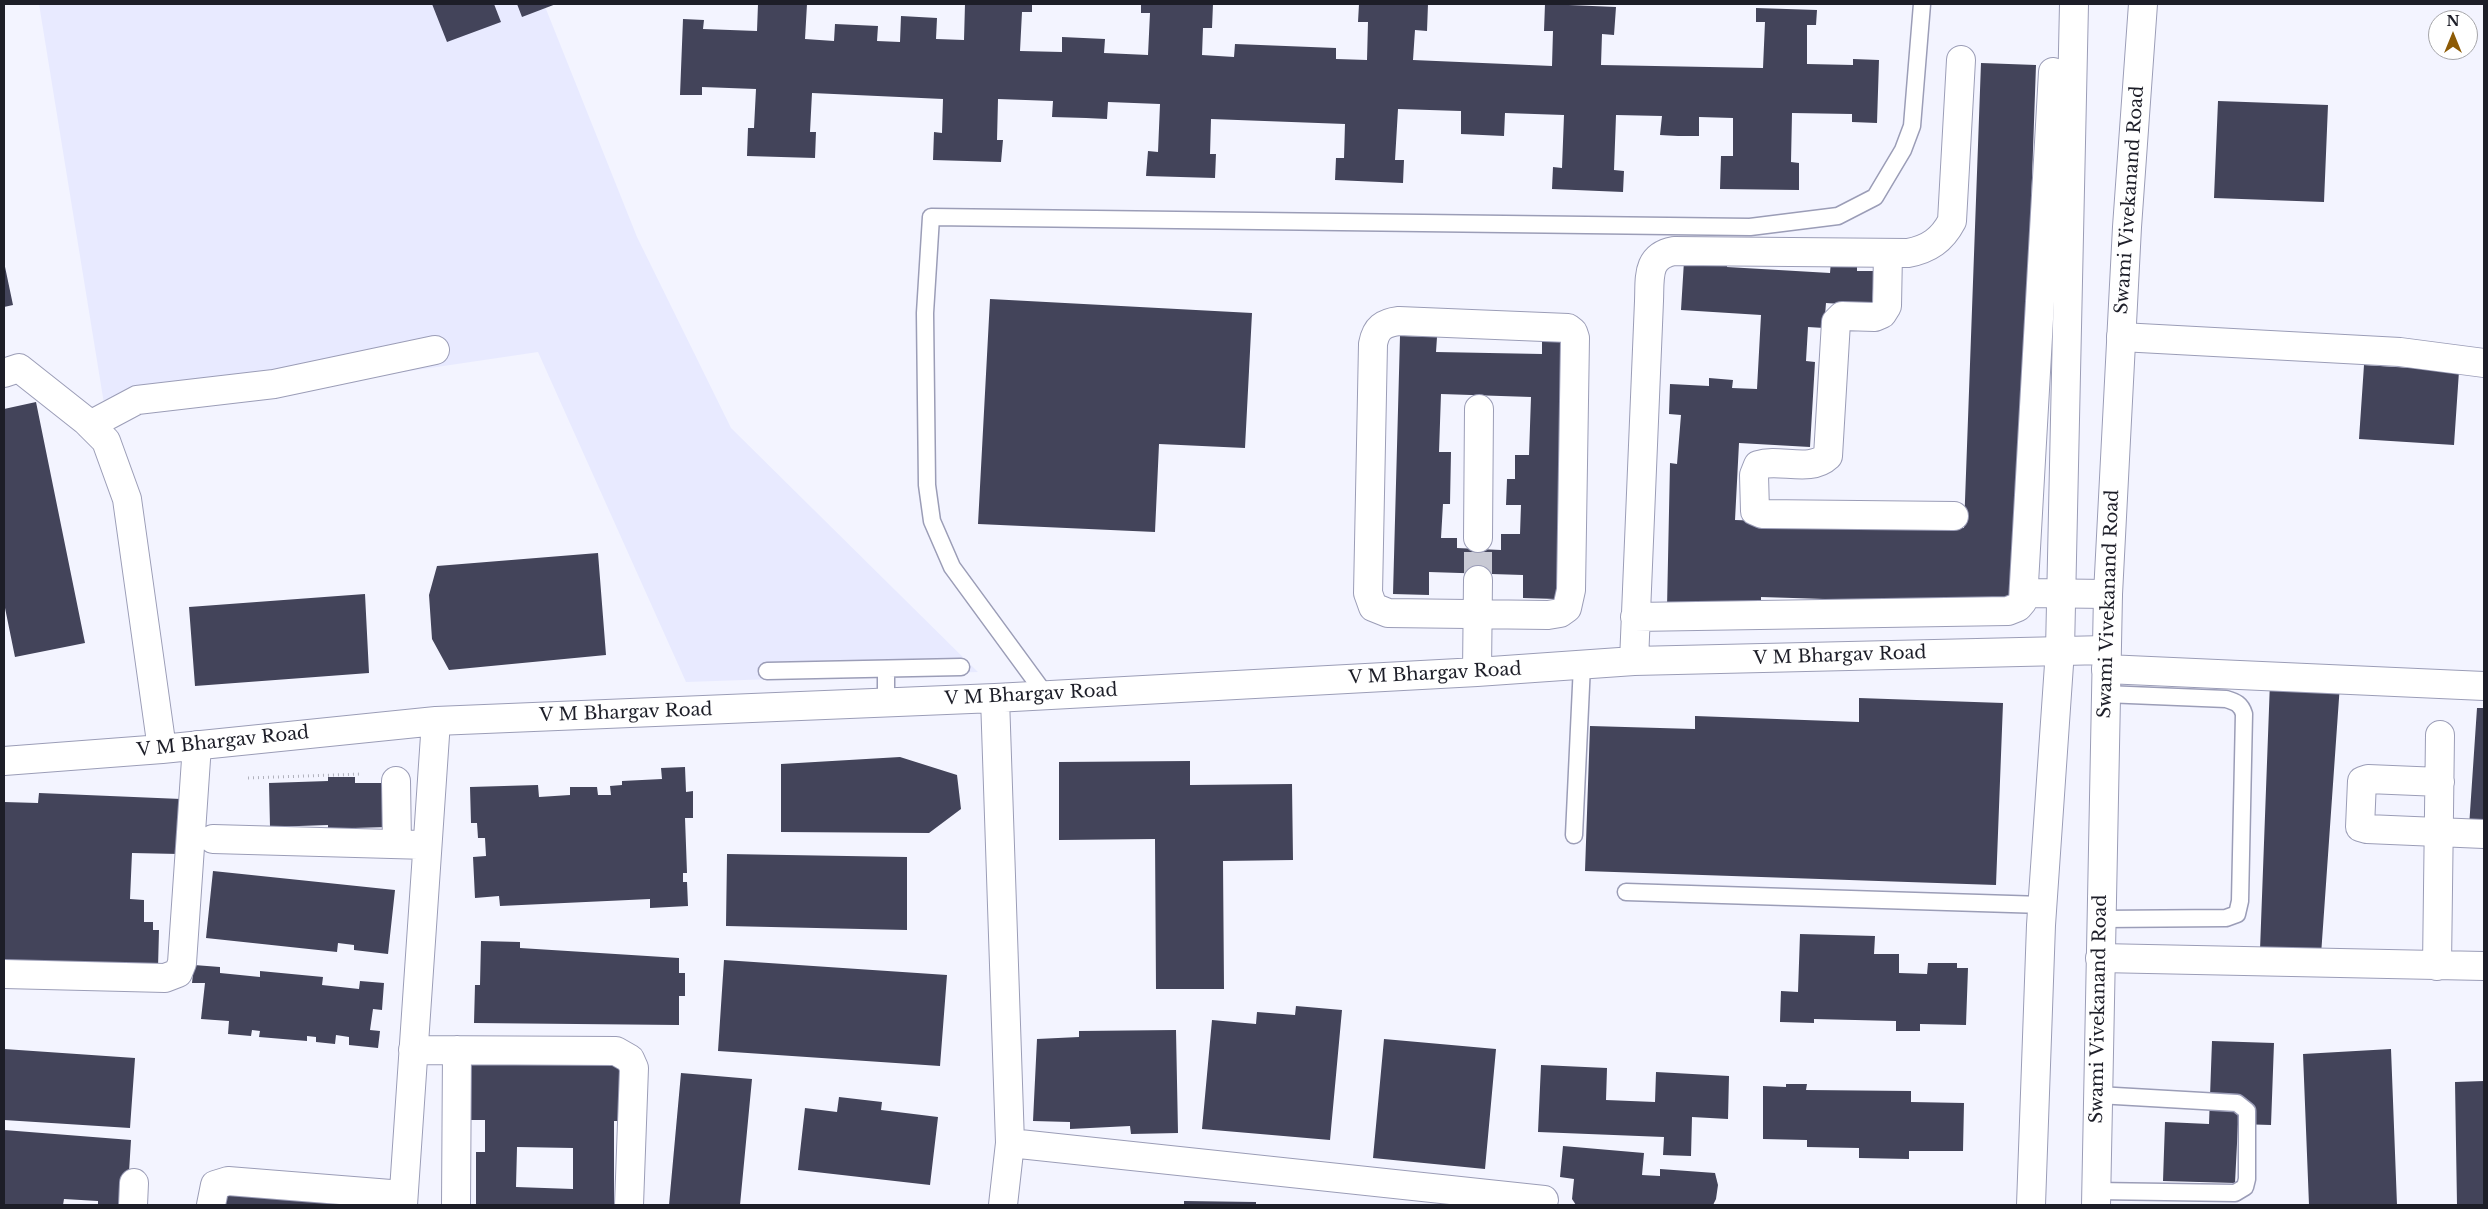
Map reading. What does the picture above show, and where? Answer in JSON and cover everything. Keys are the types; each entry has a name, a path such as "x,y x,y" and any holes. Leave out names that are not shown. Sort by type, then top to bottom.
{"street":[{"path":"2031,1205 2043,905 2060,650 2074,4"},
{"name":"Swami Vivekanand Road","path":"2096,1198 2108,594 2121,337 2142,4"},
{"path":"1634,661 1649,302 1651,272 1655,259 1663,253 1674,251 1888,253 1922,251 1942,238 1952,220 1961,60"},
{"path":"1636,617 2008,611 2018,607 2024,601 2053,72"},
{"path":"1888,253 1887,306 1882,314 1875,317 1842,316 1836,322 1828,456 1821,462 1812,464 1766,463 1758,465 1754,475 1755,511 1762,514 1954,516"},
{"path":"1388,322 1568,328 1573,332 1575,338 1570,600 1567,608 1560,613 1548,615 1477,614 1388,613 1373,607 1370,600 1368,592 1373,344 1375,333 1388,322"},
{"path":"2121,337 2400,352 2484,363"},
{"path":"90,425 138,400 274,384 435,350"},
{"path":"4,373 19,368 90,425 106,441 127,499 162,749"},
{"path":"1478,538 1479,409"},
{"path":"1477,672 1478,580"},
{"path":"2025,593 2108,594"},
{"name":"V M Bhargav Road","path":"4,761 162,749 436,721 995,698 1477,672 1634,661 2060,650 2106,671 2484,686"},
{"path":"995,698 1010,1143 1003,1205"},
{"path":"211,1205 215,1185 228,1181 370,1199 403,1200 436,721"},
{"path":"2437,966 2440,735"},
{"path":"4,974 166,978 178,973 182,962 197,745"},
{"path":"2440,782 2368,779 2362,781 2360,827 2367,829 2484,834"},
{"path":"396,781 397,844"},
{"path":"213,839 427,845"},
{"path":"2100,958 2484,966"},
{"path":"413,1050 616,1051 624,1054 634,1068 630,1205"},
{"path":"456,1205 457,1050"},
{"path":"1010,1143 1544,1200"}],"lane":[{"path":"1044,694 952,567 932,521 927,486 925,322 931,217 1750,226 1838,216 1875,197 1903,150 1912,126 1922,4"},
{"path":"1574,835 1582,665"},
{"path":"767,672 961,668"},
{"path":"886,669 886,702"},
{"path":"2101,919 2226,918 2237,914 2240,901 2244,714 2237,702 2106,671"},
{"path":"1626,892 2043,905"},
{"path":"2096,1198 2235,1193 2246,1187 2247,1179 2247,1111 2237,1103 2098,1095"}],"path":[{"path":"240,778 380,772 389,774 396,781"}],"shaded area":[{"path":"39,4 544,4 637,237 731,428 978,672 686,682 538,352 106,416"}],"building":[{"path":"432,4 494,4 501,22 447,42"},
{"path":"517,4 556,4 522,17"},
{"path":"758,4 807,4 805,39 834,41 835,24 878,26 877,41 900,42 901,16 937,18 936,39 964,40 965,4 1032,4 1032,12 1022,12 1020,51 1062,52 1062,37 1105,39 1104,53 1148,55 1150,13 1141,13 1141,4 1213,4 1212,28 1203,28 1202,55 1234,57 1235,44 1336,48 1336,59 1367,60 1368,22 1358,22 1359,4 1428,4 1427,31 1415,30 1413,60 1552,66 1553,31 1544,31 1545,4 1616,7 1614,35 1602,34 1601,65 1763,68 1765,22 1756,22 1756,8 1817,10 1816,25 1807,25 1807,64 1853,65 1853,59 1879,60 1877,123 1852,122 1852,114 1792,113 1791,162 1799,163 1799,190 1720,189 1721,156 1733,156 1733,118 1699,117 1699,136 1678,136 1660,135 1662,116 1616,115 1614,170 1624,171 1623,192 1552,189 1553,167 1562,168 1564,115 1505,113 1504,136 1461,134 1461,111 1398,109 1395,160 1404,160 1403,183 1335,180 1336,158 1344,158 1345,124 1211,119 1210,154 1216,154 1215,178 1146,176 1148,151 1158,152 1160,104 1108,102 1107,119 1052,117 1053,101 998,99 997,140 1003,140 1001,162 933,160 934,132 942,133 943,99 812,93 810,132 816,132 815,158 747,156 748,128 754,128 756,89 702,87 702,95 680,95 683,19 704,20 703,29 757,31"},
{"path":"1981,63 2036,65 2017,605 1761,597 1761,611 1667,608 1670,463 1677,464 1681,415 1669,414 1670,384 1709,386 1709,378 1733,380 1732,388 1757,389 1761,315 1681,310 1684,261 1728,257 1727,267 1830,273 1831,261 1857,263 1857,271 1874,271 1872,306 1826,303 1824,328 1808,327 1806,361 1815,362 1810,447 1739,443 1735,520 1964,528"},
{"path":"2218,101 2328,105 2324,202 2214,198"},
{"path":"4,262 13,305 4,307"},
{"path":"990,299 1252,313 1245,448 1159,444 1155,532 978,524"},
{"path":"1400,336 1437,337 1436,352 1542,354 1542,340 1564,341 1557,599 1523,598 1523,575 1429,572 1429,595 1393,594","holes":["1441,394 1531,397 1529,455 1515,455 1515,479 1507,479 1506,505 1521,505 1520,534 1501,534 1501,550 1457,548 1457,538 1441,538 1443,504 1450,504 1451,452 1439,452"]},
{"path":"2364,365 2459,371 2454,445 2359,439"},
{"path":"36,402 85,643 15,657 4,603 4,409"},
{"path":"598,553 606,655 449,670 432,639 429,595 437,566"},
{"path":"365,594 369,673 195,686 189,607"},
{"path":"2270,682 2340,684 2321,955 2260,950"},
{"path":"1859,698 2003,703 1996,885 1585,871 1590,726 1695,729 1695,716 1859,722"},
{"path":"2477,708 2484,708 2484,828 2469,827"},
{"path":"900,757 957,775 961,809 929,833 781,832 781,764"},
{"path":"1190,761 1190,785 1292,784 1293,860 1223,861 1224,989 1156,989 1155,839 1059,840 1059,762"},
{"path":"685,767 686,792 693,791 693,818 685,818 687,873 683,873 683,882 687,882 688,906 650,908 650,899 500,906 499,896 475,898 473,857 486,856 485,838 478,838 477,823 471,823 470,787 538,785 539,797 570,795 570,787 597,787 598,795 611,795 610,786 622,785 622,781 662,779 661,768"},
{"path":"328,777 355,777 355,783 389,783 390,827 352,828 352,837 328,837 328,825 270,827 269,783 328,781"},
{"path":"39,793 181,799 179,854 132,853 130,899 144,900 144,922 153,922 153,930 159,930 158,968 4,963 4,802 38,803"},
{"path":"727,854 907,857 907,930 726,926"},
{"path":"213,871 395,890 388,954 354,950 354,945 338,943 337,952 206,938"},
{"path":"1800,934 1875,936 1874,954 1899,954 1899,973 1927,974 1928,963 1957,963 1957,968 1968,968 1966,1025 1920,1024 1920,1031 1896,1031 1896,1021 1814,1019 1814,1023 1780,1022 1781,991 1798,992"},
{"path":"481,941 520,942 520,948 679,958 679,973 685,973 685,996 679,996 679,1025 474,1023 475,985 480,985"},
{"path":"724,960 947,975 940,1066 718,1051"},
{"path":"194,965 220,967 220,973 260,977 260,971 323,977 322,985 359,989 360,981 384,983 382,1010 373,1009 370,1030 380,1031 378,1048 349,1045 349,1037 336,1035 335,1044 316,1042 316,1037 307,1036 307,1041 259,1037 260,1031 252,1030 251,1036 228,1034 229,1021 201,1019 205,983 192,983"},
{"path":"1296,1006 1342,1010 1330,1140 1202,1129 1212,1020 1256,1024 1257,1012 1295,1015"},
{"path":"1176,1030 1178,1133 1131,1134 1130,1126 1070,1129 1070,1122 1033,1121 1037,1039 1079,1037 1079,1031"},
{"path":"1384,1039 1496,1049 1485,1169 1373,1158"},
{"path":"2212,1041 2274,1043 2271,1125 2238,1124 2235,1183 2163,1181 2165,1122 2209,1124"},
{"path":"4,1049 135,1058 130,1128 4,1120"},
{"path":"2391,1049 2397,1205 2309,1205 2303,1054"},
{"path":"466,1064 625,1065 625,1121 614,1121 614,1205 476,1205 476,1152 485,1152 485,1120 466,1120","holes":["517,1147 573,1148 573,1189 516,1187"]},
{"path":"1541,1065 1607,1068 1606,1100 1655,1102 1656,1072 1729,1076 1728,1119 1692,1117 1691,1156 1663,1155 1664,1137 1538,1132"},
{"path":"681,1073 752,1079 740,1205 669,1205"},
{"path":"2484,1081 2484,1205 2457,1205 2455,1082"},
{"path":"1786,1084 1807,1084 1806,1090 1911,1091 1911,1102 1964,1103 1963,1151 1909,1151 1909,1159 1859,1158 1859,1148 1807,1147 1807,1140 1763,1139 1763,1086 1786,1087"},
{"path":"839,1097 882,1102 881,1110 938,1117 930,1185 798,1170 805,1108 837,1112"},
{"path":"4,1130 131,1140 129,1172 125,1171 122,1205 98,1205 98,1201 64,1199 63,1205 4,1205"},
{"path":"1563,1146 1644,1153 1642,1175 1660,1176 1660,1169 1715,1173 1718,1185 1716,1199 1713,1205 1576,1205 1572,1199 1574,1179 1560,1177"},
{"path":"221,1187 354,1201 353,1205 219,1205"},
{"path":"1184,1201 1256,1202 1256,1205 1184,1205"}],"tunnel":[{"path":"1478,538 1478,580"}]}
